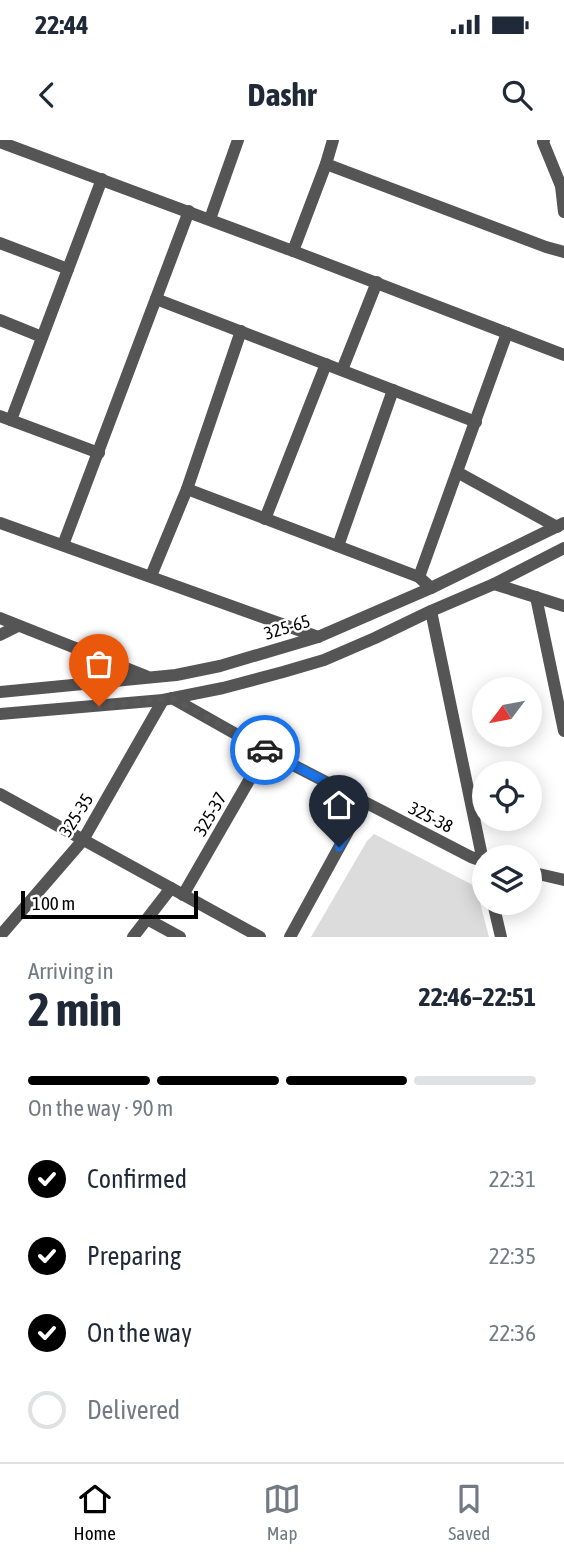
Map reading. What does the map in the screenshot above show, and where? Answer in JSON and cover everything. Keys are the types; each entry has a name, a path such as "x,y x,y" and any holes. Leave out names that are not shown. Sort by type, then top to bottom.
{"street":[{"path":"210,219 238,140"},
{"path":"293,251 333,140"},
{"path":"544,140 561,186 564,212"},
{"path":"0,142 189,211 564,355"},
{"path":"326,164 564,252"},
{"path":"99,453 5,418 42,337 102,179"},
{"path":"63,545 189,211"},
{"path":"0,243 68,269"},
{"path":"342,370 377,282"},
{"path":"156,299 475,422"},
{"path":"0,320 42,337"},
{"path":"151,576 187,489 241,331"},
{"path":"419,577 508,333"},
{"path":"265,519 326,365"},
{"path":"338,546 393,390"},
{"path":"457,472 561,525"},
{"path":"187,489 419,577 431,588"},
{"path":"0,523 318,637"},
{"name":"325-65","path":"0,692 200,671 318,637 431,588 561,525"},
{"path":"0,714 168,699 223,688 324,660 494,584 564,548"},
{"path":"494,584 564,606"},
{"path":"536,597 564,731"},
{"path":"431,611 480,845"},
{"path":"366,617 375,638"},
{"path":"0,618 150,678"},
{"path":"0,635 19,626"},
{"name":"325-38","path":"168,699 472,858"},
{"name":"325-35","path":"0,936 83,840 168,699"},
{"name":"325-37","path":"183,895 266,751"},
{"path":"0,794 260,937"},
{"path":"290,937 364,802"},
{"path":"542,875 564,880"},
{"path":"133,937 171,888"},
{"path":"496,915 502,937"},
{"path":"147,919 180,937"}],"shaded area":[{"path":"374,834 471,884 472,915 483,915 489,937 311,937 367,841"}],"way so far":[{"path":"99,706 172,698 265,750"}],"route":[{"path":"265,750 364,802 339,847"}]}
